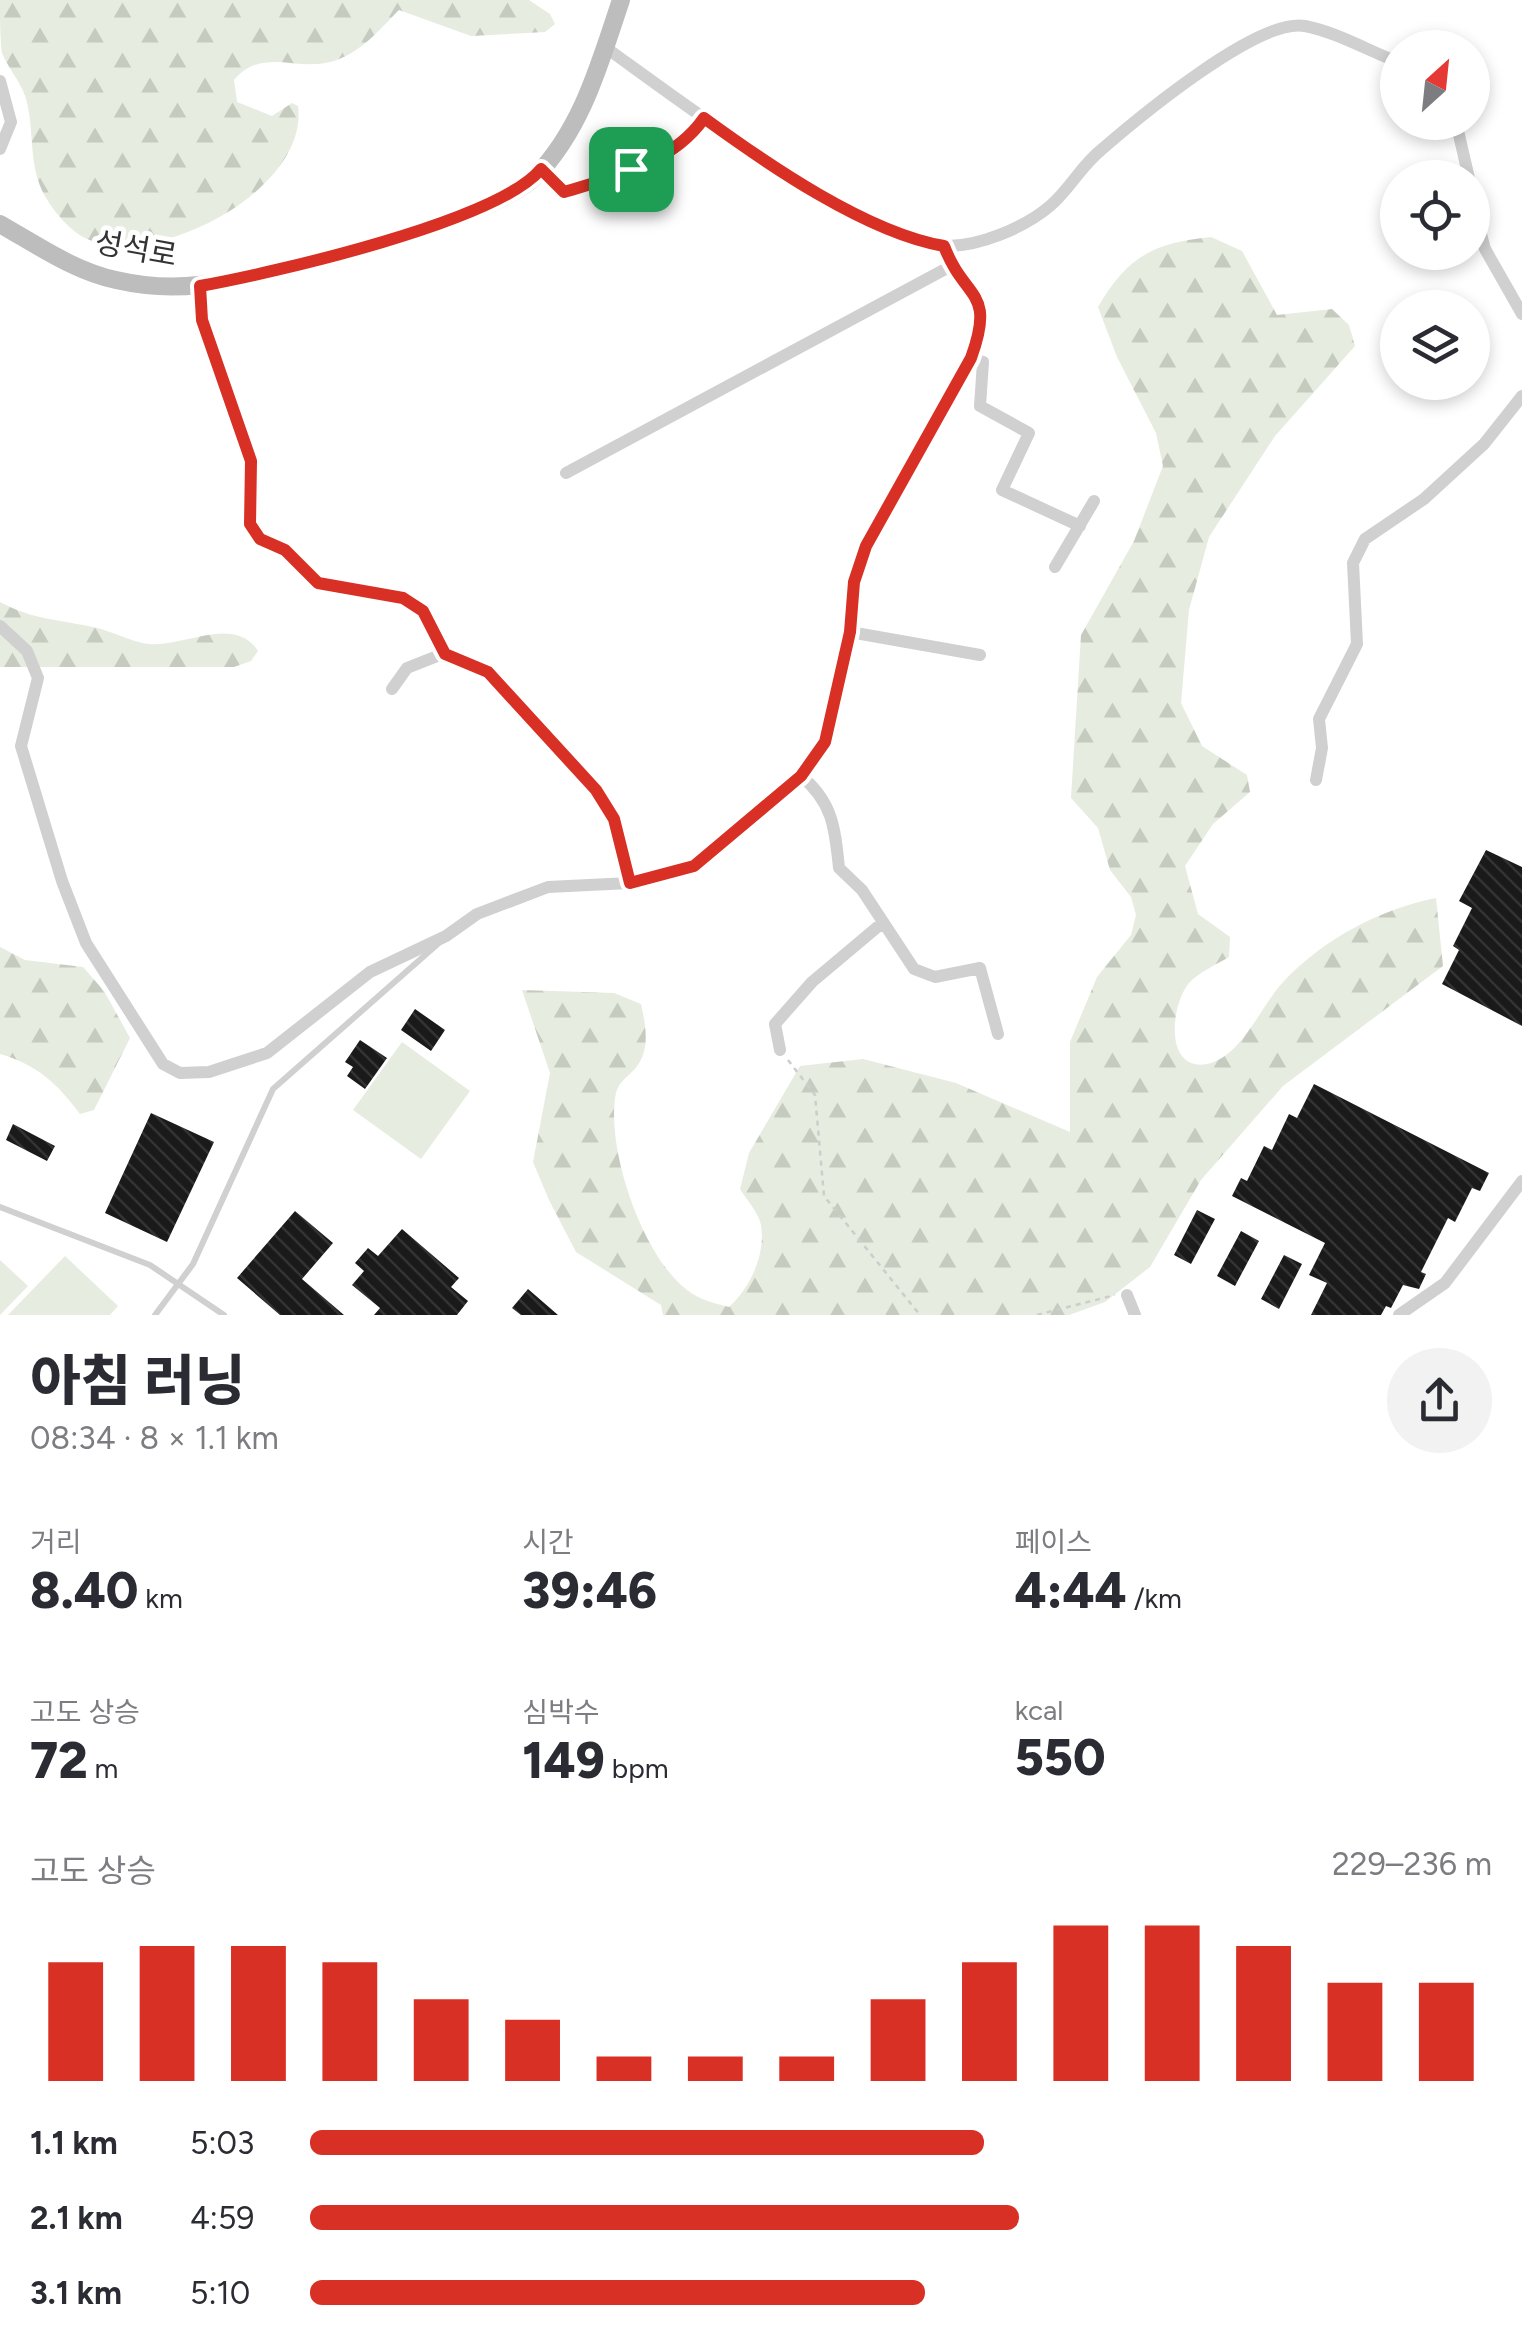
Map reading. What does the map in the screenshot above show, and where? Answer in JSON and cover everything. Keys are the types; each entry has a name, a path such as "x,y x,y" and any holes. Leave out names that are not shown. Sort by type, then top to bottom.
{"street":[{"name":"성석로","path":"0,224 92,273 172,287 200,286 256,276 490,206 541,169 585,105 621,0"},
{"path":"605,47 767,164 832,200 924,242 944,246 972,244 1033,218 1052,204 1100,150 1244,42 1282,27 1304,26 1380,55"},
{"path":"0,82 11,122 0,149"},
{"path":"541,169 564,192 600,181 660,158 693,134 704,118"},
{"path":"0,626 27,650 38,678 21,746 62,881 86,943 164,1064 180,1073 210,1072 267,1053 370,972 446,936 477,914 548,886 630,883 694,866 801,776 825,742 850,632 854,582 866,546 971,358 982,328 980,301 952,266 944,246"},
{"path":"1490,258 1522,314"},
{"path":"566,473 952,266"},
{"path":"200,286 202,320 251,461 250,524 260,539 285,550 318,583 403,598 423,611 445,654 488,672 596,790 614,819 630,883"},
{"path":"971,358 982,362 980,406 1029,433 1002,490 1080,526"},
{"path":"1316,780 1322,748 1319,719 1357,644 1353,563 1365,540 1448,477 1484,444 1522,396"},
{"path":"1055,567 1094,501"},
{"path":"850,632 980,655"},
{"path":"392,689 407,668 445,654"},
{"path":"801,776 819,790 834,816 839,868 862,890 914,969 935,977 980,968 998,1034"},
{"path":"780,1050 775,1024 812,982 881,924"},
{"path":"1398,1315 1445,1283 1522,1180"},
{"path":"1126,1295 1135,1315"}],"lane":[{"path":"155,1315 193,1264 272,1089 446,936"},
{"path":"0,1207 150,1264 224,1315"}],"path":[{"path":"780,1050 815,1096 824,1196 920,1315"},
{"path":"1037,1315 1096,1297 1126,1295"}],"green space":[{"path":"0,0 529,0 550,14 555,24 545,32 471,36 399,10 368,41 340,59 317,64 267,62 245,70 234,80 237,102 272,116 292,103 298,106 295,137 279,166 254,193 187,232 151,243 116,245 87,239 75,232 45,196 34,163 26,99 2,53"},
{"path":"1211,237 1242,251 1277,315 1332,309 1349,325 1355,346 1275,436 1209,537 1189,610 1181,703 1202,746 1247,775 1250,792 1213,824 1185,866 1198,914 1230,937 1229,957 1199,975 1183,992 1175,1019 1177,1047 1193,1064 1219,1059 1241,1041 1284,981 1317,952 1374,918 1415,903 1436,898 1443,966 1283,1086 1201,1180 1150,1267 1105,1302 1069,1315 663,1315 661,1305 576,1252 549,1200 533,1162 550,1073 522,990 614,993 641,1004 643,1055 616,1093 616,1142 622,1170 642,1227 671,1274 687,1290 723,1306 729,1307 744,1290 761,1248 760,1220 740,1189 749,1153 800,1066 863,1059 956,1083 1070,1132 1070,1042 1097,977 1131,935 1136,915 1131,897 1110,870 1098,828 1071,798 1081,635 1134,541 1163,466 1156,433 1117,357 1098,307 1120,275 1144,255 1173,243"},
{"path":"0,602 36,616 97,628 142,643 162,644 222,634 248,640 258,651 251,661 234,667 0,667"},
{"path":"0,947 25,960 83,967 104,991 130,1038 94,1110 80,1114 45,1076 0,1054"},
{"path":"402,1042 470,1091 421,1159 353,1110"},
{"path":"65,1256 118,1306 110,1315 8,1315"},
{"path":"0,1260 28,1286 0,1315"}],"building":[{"path":"1486,850 1522,867 1522,1026 1442,984 1459,950 1453,946 1472,908 1459,901"},
{"path":"415,1009 445,1030 431,1051 401,1030"},
{"path":"360,1040 387,1058 365,1089 347,1076 353,1067 345,1062"},
{"path":"1314,1084 1489,1173 1480,1191 1472,1188 1455,1222 1448,1218 1421,1272 1426,1274 1419,1289 1403,1285 1391,1308 1386,1306 1381,1315 1311,1315 1327,1283 1309,1275 1325,1243 1232,1196 1241,1178 1247,1181 1264,1146 1272,1150 1289,1114 1297,1118"},
{"path":"151,1113 214,1142 167,1242 105,1213"},
{"path":"13,1124 55,1146 47,1161 6,1140"},
{"path":"1197,1210 1215,1219 1191,1264 1174,1255"},
{"path":"295,1211 333,1243 302,1279 344,1315 280,1315 237,1278"},
{"path":"402,1229 459,1278 451,1287 468,1301 457,1315 374,1315 380,1308 352,1285 364,1271 355,1263 368,1248 378,1256"},
{"path":"1241,1231 1259,1241 1235,1286 1217,1276"},
{"path":"1284,1255 1302,1264 1279,1309 1261,1299"},
{"path":"528,1289 558,1315 521,1315 512,1308"}],"route":[{"path":"704,118 767,164 832,200 924,242 944,246 952,266 980,301 982,328 971,358 866,546 854,582 850,632 825,742 801,776 694,866 630,883 614,819 596,790 488,672 445,654 423,611 403,598 318,583 285,550 260,539 250,524 251,461 202,320 200,286 256,276 490,206 541,169 564,192 631,169 660,158 693,134 704,118"}]}
